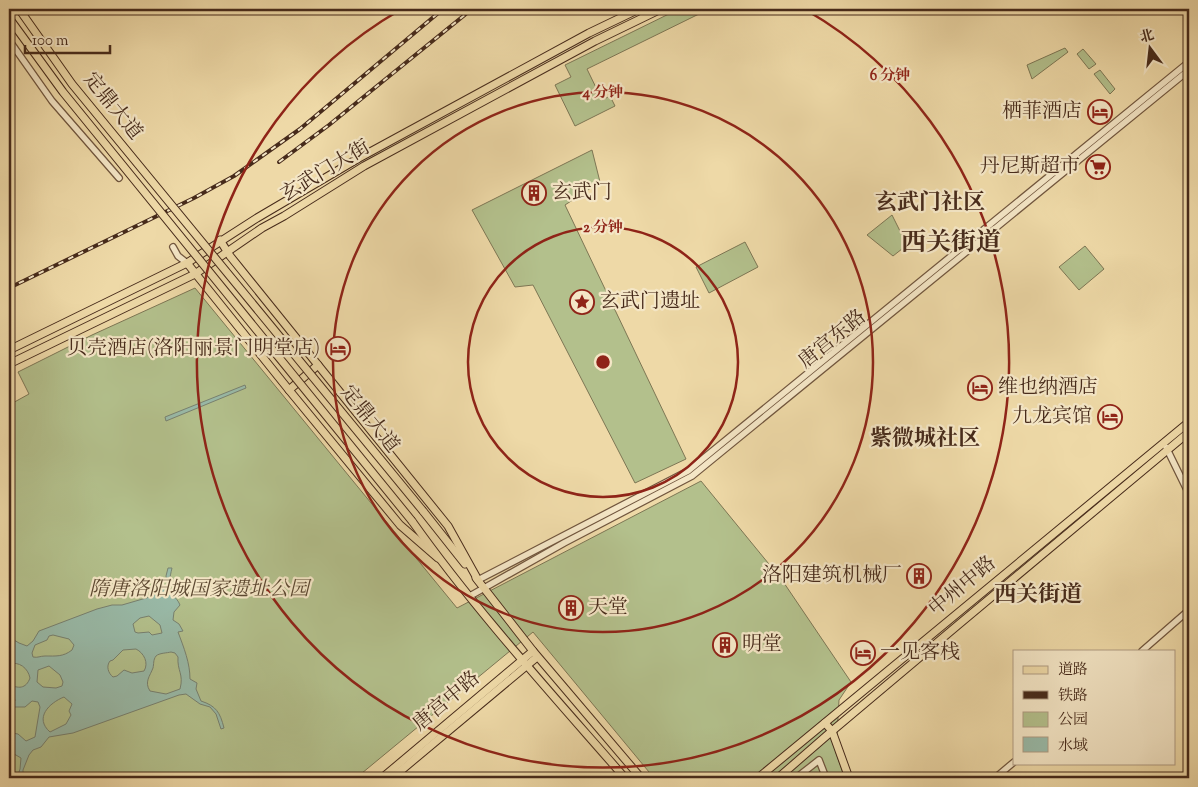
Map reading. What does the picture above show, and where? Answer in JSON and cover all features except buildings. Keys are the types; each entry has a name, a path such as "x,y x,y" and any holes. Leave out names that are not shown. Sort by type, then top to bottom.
{"main road":[{"name":"定鼎大道","path":"19,9 72,84 423,511 535,654 641,778"},
{"name":"玄武门大街","path":"9,350 187,263 220,240 359,158 589,33 639,9"},
{"name":"玄武门大街","path":"9,364 194,274 226,251 364,166 595,41 661,9"},
{"name":"定鼎大道","path":"9,18 63,92 412,521 438,558 525,663 625,778"},
{"path":"220,240 226,251 448,526 478,580"},
{"path":"187,263 289,390 405,529 438,558"},
{"path":"289,390 318,365"},
{"name":"中州中路","path":"758,778 1189,422"},
{"name":"中州中路","path":"778,778 1189,432"},
{"path":"423,511 430,513 432,511 430,503"},
{"path":"405,529 411,530 413,528 412,521"},
{"name":"唐宫中路","path":"392,778 535,654"},
{"name":"唐宫中路","path":"382,778 525,663"},
{"path":"825,723 832,731 849,778"}],"street":[{"path":"9,40 52,101 119,178"},
{"name":"唐宫东路","path":"478,580 688,471 1189,62"},
{"name":"唐宫东路","path":"470,596 564,543 692,476 1189,70"},
{"path":"173,247 178,256 187,263"},
{"path":"1164,442 1189,494"},
{"path":"1143,650 1189,610"},
{"path":"796,778 819,760 826,778"},
{"path":"995,778 1013,763"}],"green space":[{"path":"679,9 699,9 701,13 587,69 602,100 610,96 615,106 575,126 555,85 571,77 565,65"},
{"path":"1065,48 1068,52 1032,79 1027,65"},
{"path":"1083,49 1096,64 1089,69 1077,54"},
{"path":"1100,70 1115,89 1110,94 1094,74"},
{"path":"592,150 600,182 565,205 686,459 635,483 533,285 515,287 472,210"},
{"path":"892,215 907,245 893,256 867,235"},
{"path":"745,242 758,267 709,293 696,267"},
{"path":"1085,246 1104,269 1079,290 1059,267"},
{"name":"隋唐洛阳城国家遗址公园","path":"195,288 457,608 701,481 782,580 851,682 839,700 836,753 845,778 654,778 533,632 356,778 9,778 9,405 29,394 18,372 92,335"}],"water":[{"path":"245,385 246,388 166,421 165,417"},
{"path":"168,568 172,568 170,589 180,605 174,612 173,620 179,624 183,631 178,632 188,661 190,679 197,683 196,689 201,701 217,710 224,728 221,729 216,714 210,707 200,704 186,694 179,695 73,733 49,737 41,747 33,750 29,755 23,770 23,778 17,778 21,758 9,751 9,731 18,734 26,741 35,737 40,707 38,702 32,701 25,707 14,707 9,712 9,704 15,701 14,696 9,694 9,684 21,687 30,678 27,671 20,664 9,664 9,642 14,640 27,646 33,641 39,631 97,609 112,605 122,605 153,596 166,587","holes":["149,616 160,625 162,633 152,635 149,632 135,632 133,624 140,618","53,635 69,639 74,645 72,650 62,655 33,657 32,653 35,645 47,640 49,636","136,649 145,658 146,665 144,671 132,673 124,670 113,677 108,667 110,661 123,650","171,652 175,653 178,657 181,680 180,689 166,694 150,691 148,688 149,676 154,660 159,654","49,666 60,675 63,682 62,686 56,688 43,687 37,682 38,670","64,697 72,704 69,711 71,715 66,724 50,732 45,727 43,716 53,703"]}],"railway":[{"path":"9,288 194,198 234,176 300,129 443,9"},
{"path":"279,162 329,125 472,9"}],"place":[{"name":"栖菲酒店","path":"1100,112"},
{"name":"丹尼斯超市","path":"1098,167"},
{"name":"玄武门","path":"534,193"},
{"name":"玄武门遗址","path":"582,302"},
{"name":"贝壳酒店(洛阳丽景门明堂店)","path":"338,349"},
{"name":"维也纳酒店","path":"980,388"},
{"name":"九龙宾馆","path":"1110,417"},
{"name":"洛阳建筑机械厂","path":"919,576"},
{"name":"天堂","path":"571,608"},
{"name":"明堂","path":"725,645"},
{"name":"一见客栈","path":"863,653"}],"district":[{"name":"玄武门社区","path":"930,204"},
{"name":"西关街道","path":"951,244"},
{"name":"紫微城社区","path":"925,440"},
{"name":"西关街道","path":"1038,596"}]}
